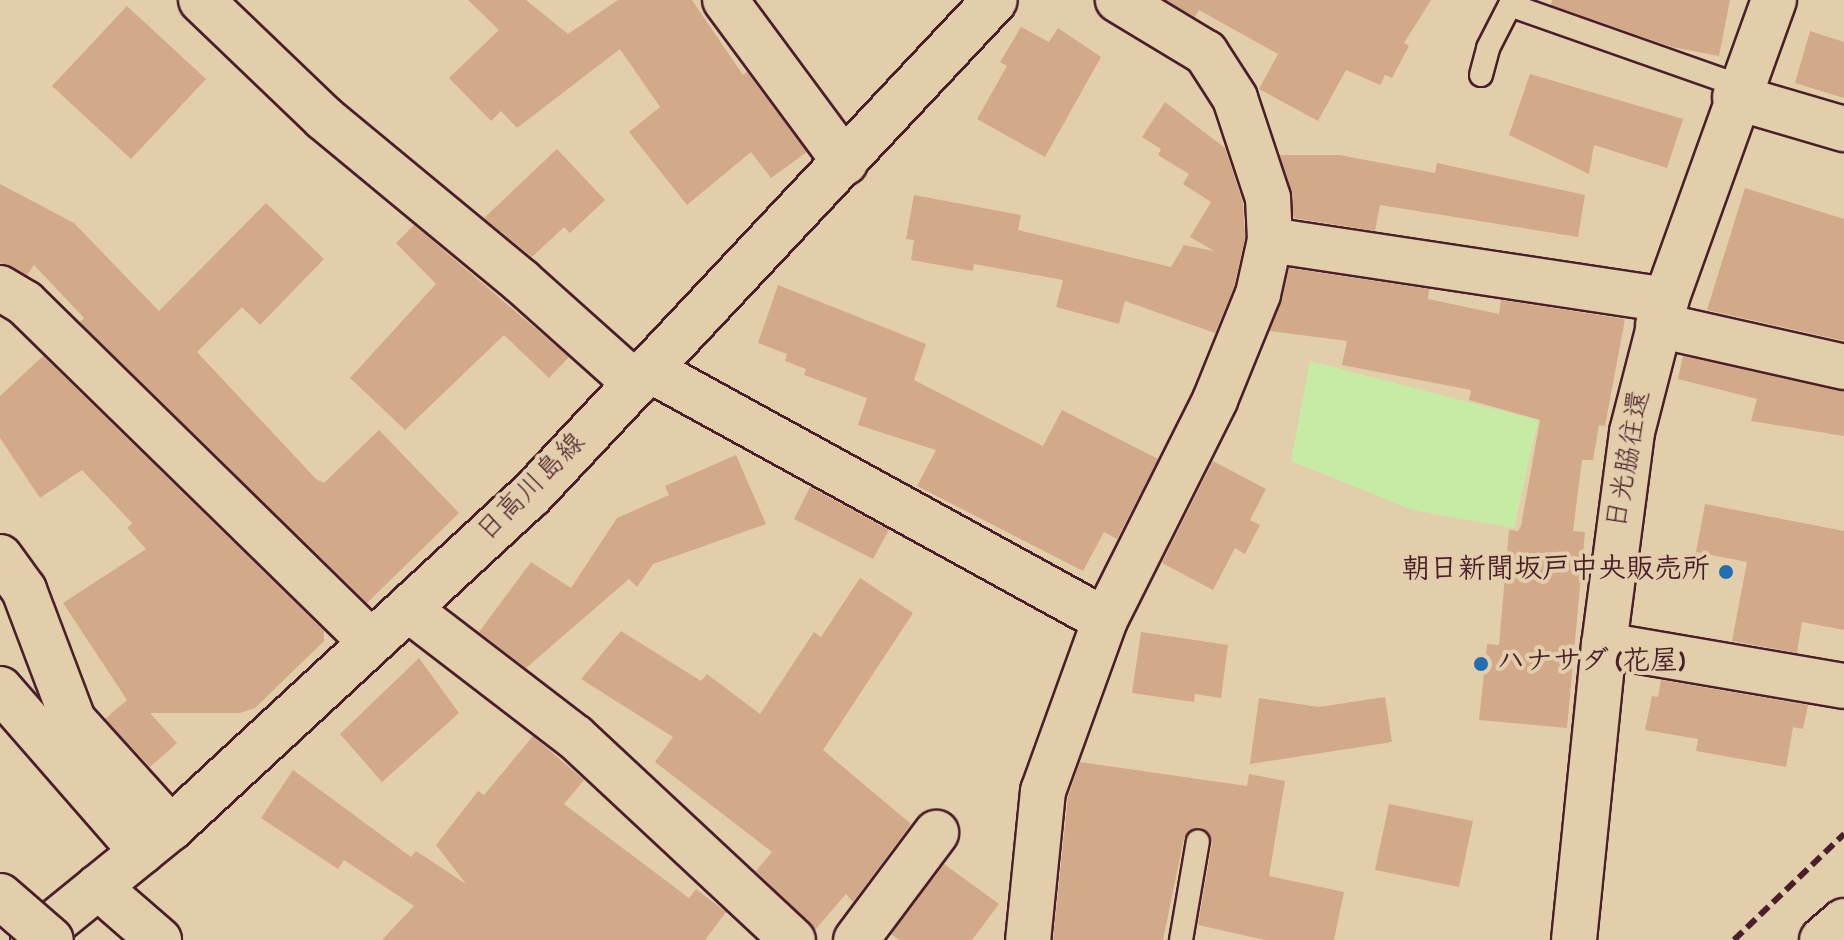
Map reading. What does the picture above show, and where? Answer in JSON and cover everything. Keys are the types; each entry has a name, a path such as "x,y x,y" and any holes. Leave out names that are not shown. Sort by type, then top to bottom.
{"main road":[{"path":"201,0 324,118 643,377 1105,620"},
{"path":"725,0 845,162"},
{"name":"日高川島線","path":"33,940 156,840 531,495 995,0"},
{"path":"1028,940 1043,791 1105,620 1215,400 1258,294 1270,240 1268,198 1235,98 1206,53 1118,0"},
{"name":"日光脇往還","path":"1574,940 1604,645 1632,432 1662,313 1738,92 1774,0"},
{"path":"1738,92 1844,129"},
{"path":"1270,240 1662,313 1844,367"},
{"path":"0,288 25,303 371,642"},
{"path":"0,557 24,590 73,720 156,840"},
{"path":"408,609 575,737 793,940"},
{"path":"1604,645 1844,686"},
{"path":"0,689 156,840"},
{"path":"856,940 936,833"},
{"path":"98,887 159,940"},
{"path":"0,896 51,940"},
{"path":"1822,940 1844,921"}],"lane":[{"path":"1481,75 1488,48 1510,5 1738,92"},
{"path":"1181,940 1198,841"}],"green space":[{"path":"1310,361 1538,420 1514,528 1412,510 1291,461"}],"building":[{"path":"468,0 526,0 568,34 618,0 692,0 743,75 747,72 807,152 771,178 751,152 687,205 629,132 660,107 620,49 517,128 501,111 491,121 449,78 499,30"},
{"path":"1166,0 1431,0 1404,43 1409,46 1392,78 1385,75 1380,85 1346,70 1318,121 1259,89 1278,54 1199,10 1195,17"},
{"path":"1552,0 1730,0 1719,56 1672,47 1551,5"},
{"path":"127,6 206,79 131,159 52,86"},
{"path":"1021,27 1049,42 1058,28 1101,57 1045,157 977,119 1007,66 1000,62"},
{"path":"1810,31 1844,42 1844,98 1795,83"},
{"path":"1530,74 1683,119 1667,168 1594,145 1589,174 1509,135"},
{"path":"1165,102 1225,148 1243,203 1245,238 1234,287 1215,333 1125,301 1119,324 1056,307 1063,280 974,264 973,271 911,260 914,240 906,239 914,195 1021,215 1018,230 1171,267 1184,245 1214,251 1190,237 1211,202 1183,184 1189,174 1158,155 1161,149 1142,137"},
{"path":"557,149 605,200 570,233 564,227 532,257 484,218"},
{"path":"1280,155 1339,155 1435,173 1437,163 1585,195 1578,237 1380,205 1375,231 1294,218"},
{"path":"0,184 74,223 159,311 266,203 324,259 260,325 242,307 197,352 316,479 324,483 379,430 459,513 367,603 80,322 84,318 34,265 27,275 0,263"},
{"path":"1745,188 1844,219 1844,341 1707,310"},
{"path":"414,225 569,357 549,378 504,335 405,430 350,378 436,284 396,243"},
{"path":"1289,268 1429,289 1428,299 1499,314 1501,300 1625,319 1605,426 1599,425 1593,460 1582,460 1573,531 1585,532 1567,728 1479,720 1487,644 1499,645 1509,530 1518,531 1521,526 1540,420 1469,400 1471,390 1342,365 1347,341 1270,331"},
{"path":"778,285 926,344 914,380 1043,446 1062,410 1158,459 1117,539 1104,532 1083,571 917,486 936,450 858,425 867,398 804,375 806,369 785,361 787,354 758,343"},
{"path":"43,356 324,631 324,641 255,708 240,713 150,713 177,743 150,767 105,719 127,700 63,603 146,549 127,528 132,523 82,470 40,498 0,438 0,396"},
{"path":"1683,356 1844,391 1844,436 1751,421 1757,399 1678,379"},
{"path":"736,455 766,524 653,564 637,587 629,579 526,668 479,632 531,562 571,588 617,518 669,495 665,486"},
{"path":"1213,461 1266,489 1250,520 1260,525 1245,554 1235,548 1213,590 1162,563"},
{"path":"810,487 889,530 873,559 794,519"},
{"path":"1705,504 1844,531 1844,630 1802,622 1797,653 1732,641 1747,562 1696,552"},
{"path":"860,578 913,613 823,750 911,824 853,902 846,894 815,930 756,871 772,852 655,762 673,737 581,679 621,631 701,681 707,674 760,714 814,632 821,637"},
{"path":"1141,632 1228,645 1221,698 1195,694 1194,702 1132,693"},
{"path":"419,658 459,713 382,782 340,734"},
{"path":"1661,680 1808,705 1803,729 1793,727 1786,767 1696,751 1698,739 1645,730 1652,696 1658,697"},
{"path":"1385,697 1392,742 1250,764 1259,698 1319,707"},
{"path":"533,736 584,780 564,804 689,898 696,889 726,912 705,940 382,940 414,906 344,860 338,869 261,818 293,770 411,857 416,851 466,884 436,845 478,791 484,795"},
{"path":"1080,762 1247,786 1249,774 1285,781 1269,876 1344,892 1334,940 1265,940 1198,925 1212,843 1200,827 1184,838 1163,940 1053,940 1068,797"},
{"path":"1389,804 1473,821 1459,887 1375,870"},
{"path":"944,864 999,904 972,940 899,940 891,934"}],"railway":[{"path":"1734,940 1844,834"}],"place":[{"name":"朝日新聞坂戸中央販売所","path":"1726,572"},
{"name":"ハナサダ (花屋)","path":"1481,664"}]}
